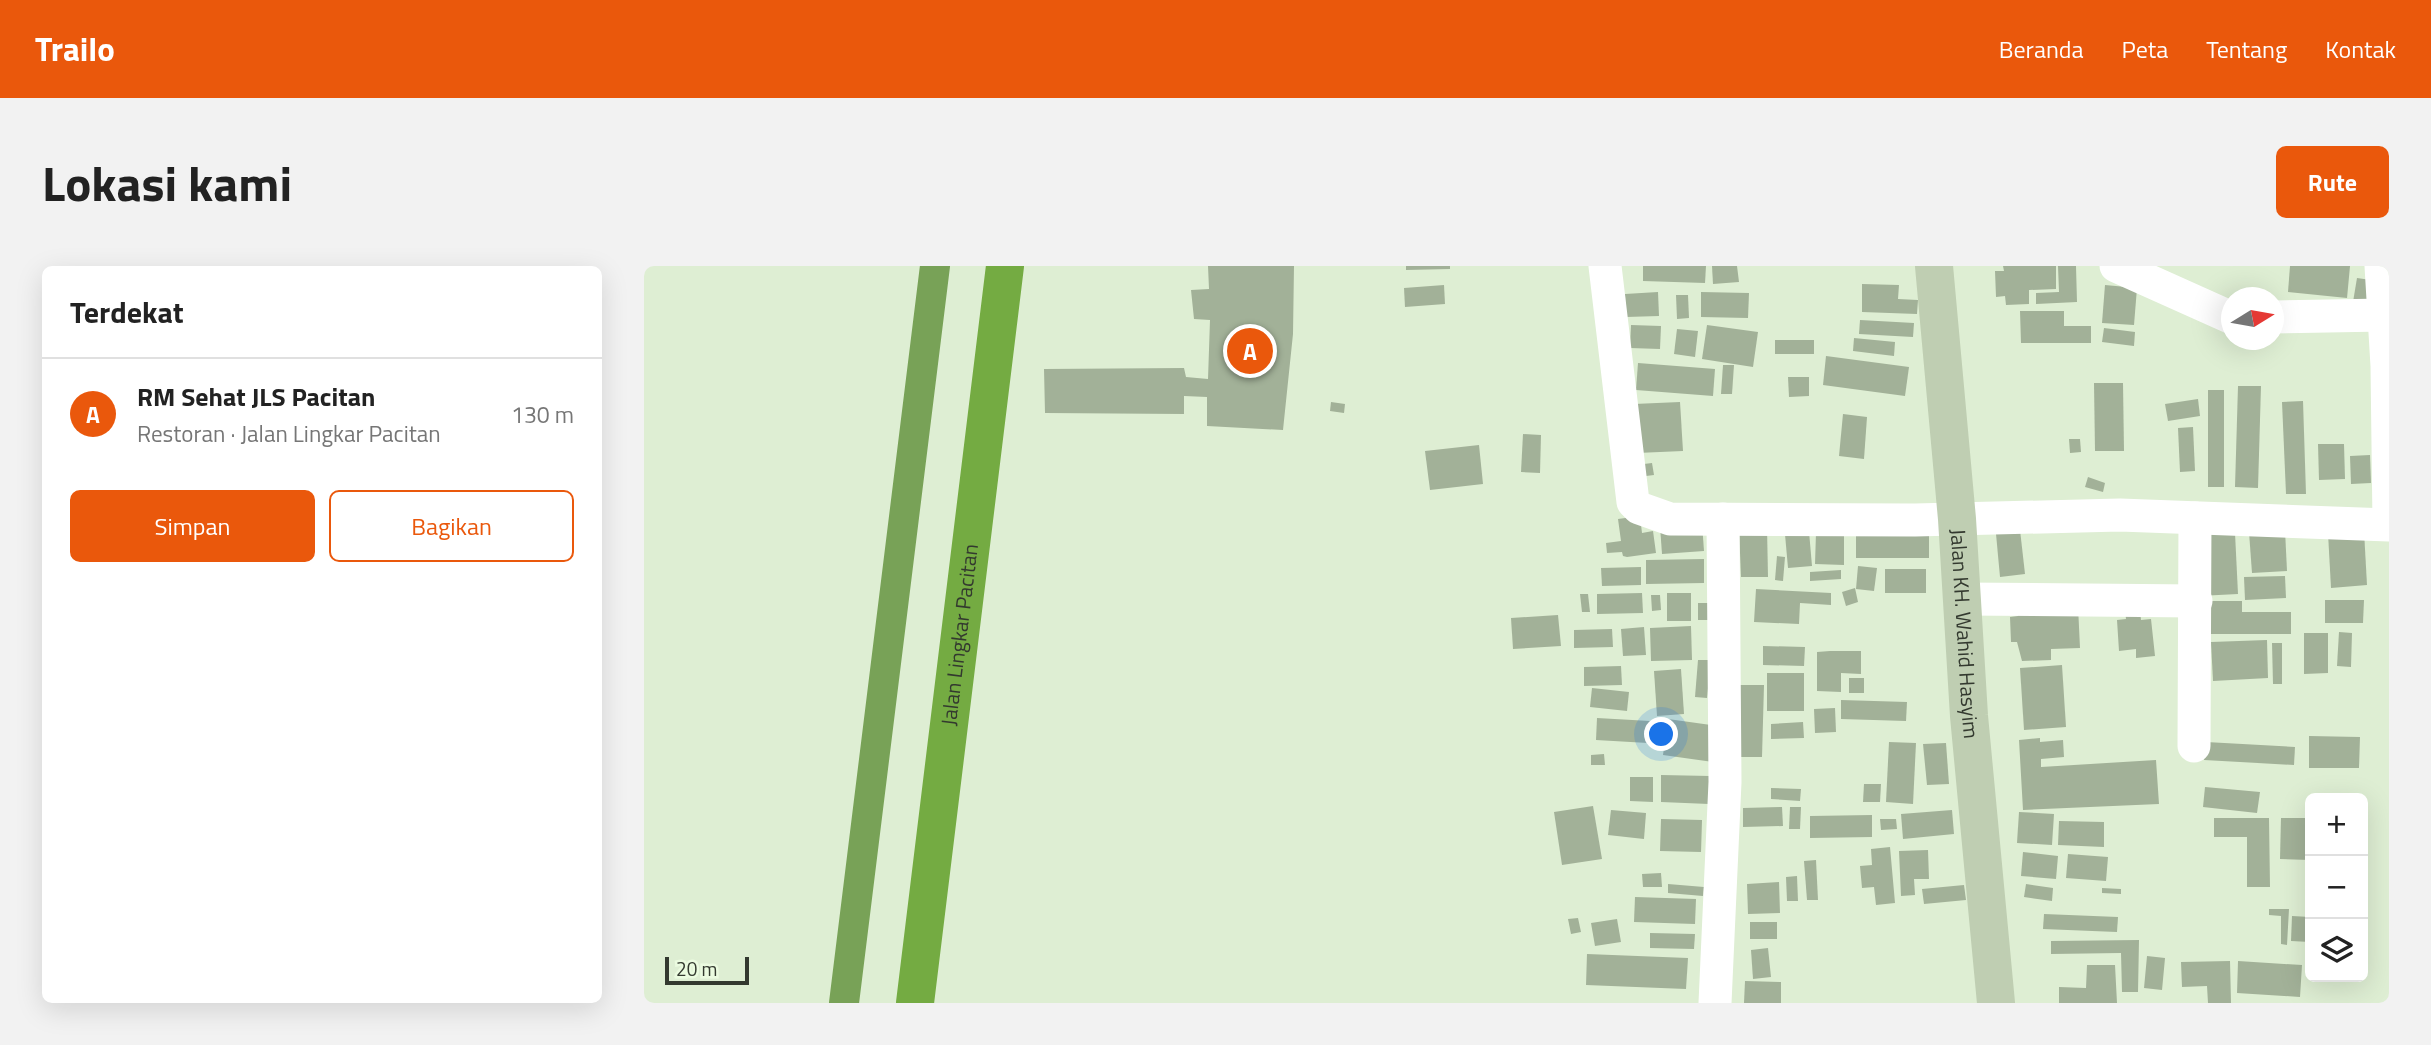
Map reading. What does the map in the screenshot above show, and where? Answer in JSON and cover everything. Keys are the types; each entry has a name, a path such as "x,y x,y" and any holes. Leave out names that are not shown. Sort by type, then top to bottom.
{"highway":[{"name":"Jalan Lingkar Pacitan","path":"915,1003 1005,266"}],"street":[{"path":"1605,266 1633,502 1639,508 1670,519 1957,519 2120,515 2389,525 2381,266"},
{"name":"Jalan KH. Wahid Hasyim","path":"1934,266 1957,519 1969,716 1996,1003"},
{"path":"2116,266 2221,313"},
{"path":"2284,317 2384,315"},
{"path":"2194,746 2195,518"},
{"path":"1715,1003 1725,782 1723,519"},
{"path":"1962,599 2196,601"}],"building":[{"path":"1208,266 1294,266 1293,334 1283,430 1207,426 1207,397 1184,396 1184,414 1045,413 1044,369 1184,368 1186,377 1208,379 1210,320 1194,319 1191,290 1209,289"},
{"path":"1406,266 1450,266 1450,269 1406,270"},
{"path":"1643,266 1706,266 1705,283 1643,281"},
{"path":"1712,266 1737,266 1739,282 1713,284"},
{"path":"2003,266 2056,266 2056,289 2029,290 2029,304 2006,305 2005,296 1996,297 1995,271 2004,271"},
{"path":"2058,266 2076,266 2077,302 2036,304 2036,293 2059,292"},
{"path":"2290,266 2350,266 2347,298 2288,292"},
{"path":"2357,278 2378,281 2374,305 2353,302"},
{"path":"1862,284 1899,285 1898,299 1918,300 1917,314 1862,312"},
{"path":"1444,285 1445,304 1405,307 1404,288"},
{"path":"2105,285 2137,288 2134,325 2102,323"},
{"path":"1658,292 1659,316 1626,317 1625,294"},
{"path":"1701,292 1749,293 1748,318 1701,317"},
{"path":"1676,295 1688,295 1689,318 1677,319"},
{"path":"2020,311 2064,311 2064,326 2091,326 2091,343 2021,343"},
{"path":"1860,320 1914,323 1913,337 1859,334"},
{"path":"1631,325 1661,326 1660,349 1630,348"},
{"path":"1707,325 1758,332 1753,367 1702,359"},
{"path":"2104,328 2135,332 2134,346 2102,342"},
{"path":"1677,329 1698,331 1695,357 1674,354"},
{"path":"1854,338 1895,342 1894,356 1853,351"},
{"path":"1775,340 1814,340 1814,354 1775,354"},
{"path":"1826,356 1909,367 1905,396 1823,385"},
{"path":"1638,363 1715,369 1713,396 1636,390"},
{"path":"1723,365 1734,365 1732,394 1721,394"},
{"path":"1788,377 1809,377 1809,396 1789,397"},
{"path":"2094,383 2123,383 2124,451 2095,451"},
{"path":"2238,386 2261,386 2258,488 2235,487"},
{"path":"2208,390 2224,390 2224,487 2208,487"},
{"path":"2198,399 2200,416 2168,421 2165,404"},
{"path":"2303,401 2306,494 2286,494 2282,402"},
{"path":"1331,402 1345,404 1344,413 1330,411"},
{"path":"1680,402 1683,451 1637,453 1634,404"},
{"path":"1843,414 1867,417 1864,459 1839,456"},
{"path":"2193,427 2195,471 2180,472 2178,428"},
{"path":"1523,434 1541,435 1540,473 1521,472"},
{"path":"2069,439 2080,439 2081,452 2070,453"},
{"path":"2318,444 2344,444 2345,479 2319,480"},
{"path":"1479,445 1483,484 1430,490 1425,451"},
{"path":"2370,455 2371,483 2351,484 2350,456"},
{"path":"1652,463 1654,475 1646,476 1644,464"},
{"path":"2088,477 2105,483 2103,492 2085,487"},
{"path":"1640,516 1642,533 1653,531 1656,553 1627,557 1623,556 1622,552 1607,553 1606,543 1621,541 1618,519"},
{"path":"1808,520 1812,566 1788,568 1784,523"},
{"path":"2019,521 2025,574 2000,577 1995,523"},
{"path":"1702,523 1704,551 1662,554 1660,526"},
{"path":"1767,527 1768,577 1741,577 1739,528"},
{"path":"1929,530 1929,558 1856,558 1856,531"},
{"path":"2285,530 2287,571 2252,573 2249,532"},
{"path":"2364,531 2367,585 2331,588 2328,533"},
{"path":"1816,533 1844,533 1844,565 1815,564"},
{"path":"2235,533 2238,594 2199,596 2196,534"},
{"path":"1777,556 1785,557 1783,581 1775,580"},
{"path":"1704,559 1704,583 1646,584 1646,560"},
{"path":"1858,566 1877,568 1874,591 1856,589"},
{"path":"1641,567 1641,585 1602,586 1601,568"},
{"path":"1885,569 1926,569 1926,593 1885,593"},
{"path":"1841,570 1841,579 1810,581 1810,572"},
{"path":"2285,576 2286,598 2245,600 2244,577"},
{"path":"1855,588 1858,602 1846,606 1842,592"},
{"path":"1756,589 1831,593 1831,605 1800,603 1799,624 1754,622"},
{"path":"1642,593 1643,613 1597,614 1597,594"},
{"path":"1667,593 1691,593 1691,621 1667,621"},
{"path":"1580,594 1588,594 1590,612 1582,612"},
{"path":"1651,595 1660,595 1661,610 1652,611"},
{"path":"2139,600 2141,620 2151,619 2155,656 2136,658 2136,649 2119,651 2117,620 2126,619 2124,601"},
{"path":"2325,600 2364,600 2363,623 2325,623"},
{"path":"2210,601 2242,601 2242,612 2291,612 2291,634 2209,634"},
{"path":"1698,603 1716,603 1716,620 1698,620"},
{"path":"2018,606 2078,606 2080,648 2051,649 2051,660 2022,661 2017,642 2011,642 2010,617 2018,616"},
{"path":"1558,615 1561,646 1513,649 1511,618"},
{"path":"1691,626 1692,660 1651,661 1650,628"},
{"path":"1644,627 1646,655 1623,656 1621,629"},
{"path":"1612,629 1613,647 1574,648 1574,630"},
{"path":"2339,632 2352,633 2351,667 2337,666"},
{"path":"2304,633 2328,633 2328,673 2304,674"},
{"path":"2267,640 2268,678 2213,681 2211,642"},
{"path":"2272,643 2282,643 2282,684 2273,684"},
{"path":"1763,646 1805,647 1804,666 1763,665"},
{"path":"1861,651 1861,674 1841,673 1841,692 1817,691 1817,652"},
{"path":"1698,660 1711,660 1707,698 1695,697"},
{"path":"2062,665 2066,727 2024,730 2020,668"},
{"path":"1621,666 1622,685 1584,686 1584,667"},
{"path":"1681,669 1684,714 1657,716 1654,671"},
{"path":"1767,673 1804,673 1804,711 1767,711"},
{"path":"1849,678 1864,678 1864,693 1849,693"},
{"path":"1740,685 1764,685 1762,757 1738,757"},
{"path":"1592,688 1629,692 1627,711 1590,707"},
{"path":"1841,700 1907,702 1906,721 1841,719"},
{"path":"1835,708 1836,732 1815,733 1814,709"},
{"path":"1597,718 1650,721 1648,743 1596,740"},
{"path":"1668,719 1718,726 1713,762 1663,755"},
{"path":"1803,722 1804,738 1771,739 1771,724"},
{"path":"2309,736 2360,737 2359,768 2309,768"},
{"path":"2040,738 2040,742 2063,740 2064,757 2041,759 2041,767 2156,760 2159,804 2023,810 2019,740"},
{"path":"1889,742 1916,743 1913,804 1886,802"},
{"path":"2206,742 2295,747 2294,765 2204,760"},
{"path":"1946,743 1949,784 1927,785 1923,744"},
{"path":"1604,754 1605,765 1591,765 1591,755"},
{"path":"1661,775 1710,776 1709,804 1661,802"},
{"path":"1630,777 1653,777 1653,802 1630,801"},
{"path":"1864,784 1881,784 1880,802 1863,802"},
{"path":"2205,787 2260,792 2257,813 2203,807"},
{"path":"1771,788 1801,789 1800,801 1771,799"},
{"path":"1593,806 1602,859 1562,865 1554,812"},
{"path":"1782,807 1783,826 1743,827 1743,808"},
{"path":"1790,807 1801,807 1800,829 1789,829"},
{"path":"1611,810 1646,813 1644,839 1608,835"},
{"path":"1952,810 1954,834 1903,839 1901,814"},
{"path":"2019,812 2054,814 2052,845 2017,843"},
{"path":"1872,815 1872,837 1810,838 1810,816"},
{"path":"2214,818 2269,818 2270,887 2247,887 2247,837 2214,837"},
{"path":"2281,818 2305,818 2305,860 2280,859"},
{"path":"1661,819 1702,820 1701,852 1660,851"},
{"path":"1880,819 1896,819 1897,829 1881,830"},
{"path":"2059,821 2104,822 2104,847 2058,845"},
{"path":"1890,847 1895,903 1876,905 1874,887 1862,888 1860,866 1872,865 1871,849"},
{"path":"1928,850 1929,879 1914,879 1915,895 1901,896 1899,851"},
{"path":"2023,852 2058,856 2056,879 2021,876"},
{"path":"2068,854 2108,857 2106,881 2066,878"},
{"path":"1816,860 1818,900 1807,900 1804,861"},
{"path":"1661,873 1662,887 1643,887 1642,874"},
{"path":"1797,876 1798,901 1787,901 1786,877"},
{"path":"1779,882 1780,913 1748,914 1747,884"},
{"path":"1668,884 1704,887 1703,896 1668,893"},
{"path":"2026,884 2053,888 2052,901 2024,897"},
{"path":"1964,885 1966,900 1924,904 1922,889"},
{"path":"2102,888 2121,889 2121,894 2102,893"},
{"path":"1635,897 1696,899 1695,924 1634,922"},
{"path":"2269,909 2289,909 2287,945 2281,944 2281,916 2269,915"},
{"path":"2044,914 2118,917 2117,932 2043,929"},
{"path":"2292,916 2305,917 2305,942 2291,941"},
{"path":"1578,918 1581,932 1571,934 1568,919"},
{"path":"1617,919 1621,942 1595,946 1591,923"},
{"path":"1750,922 1777,922 1777,939 1750,939"},
{"path":"1650,933 1695,934 1694,949 1650,948"},
{"path":"2139,940 2138,992 2122,992 2121,953 2051,954 2051,941"},
{"path":"1768,948 1771,977 1753,979 1751,950"},
{"path":"1587,954 1688,958 1686,989 1586,985"},
{"path":"2147,956 2165,958 2162,990 2144,988"},
{"path":"2230,961 2231,1003 2208,1003 2207,986 2182,987 2181,962"},
{"path":"2238,961 2302,965 2300,997 2237,993"},
{"path":"2087,965 2115,965 2117,1003 2059,1003 2059,987 2086,988"},
{"path":"1745,981 1781,982 1781,1003 1744,1003"}],"waterway":[{"path":"844,1003 935,266"}],"place":[{"name":"RM Sehat JLS Pacitan","path":"1250,351"}]}
